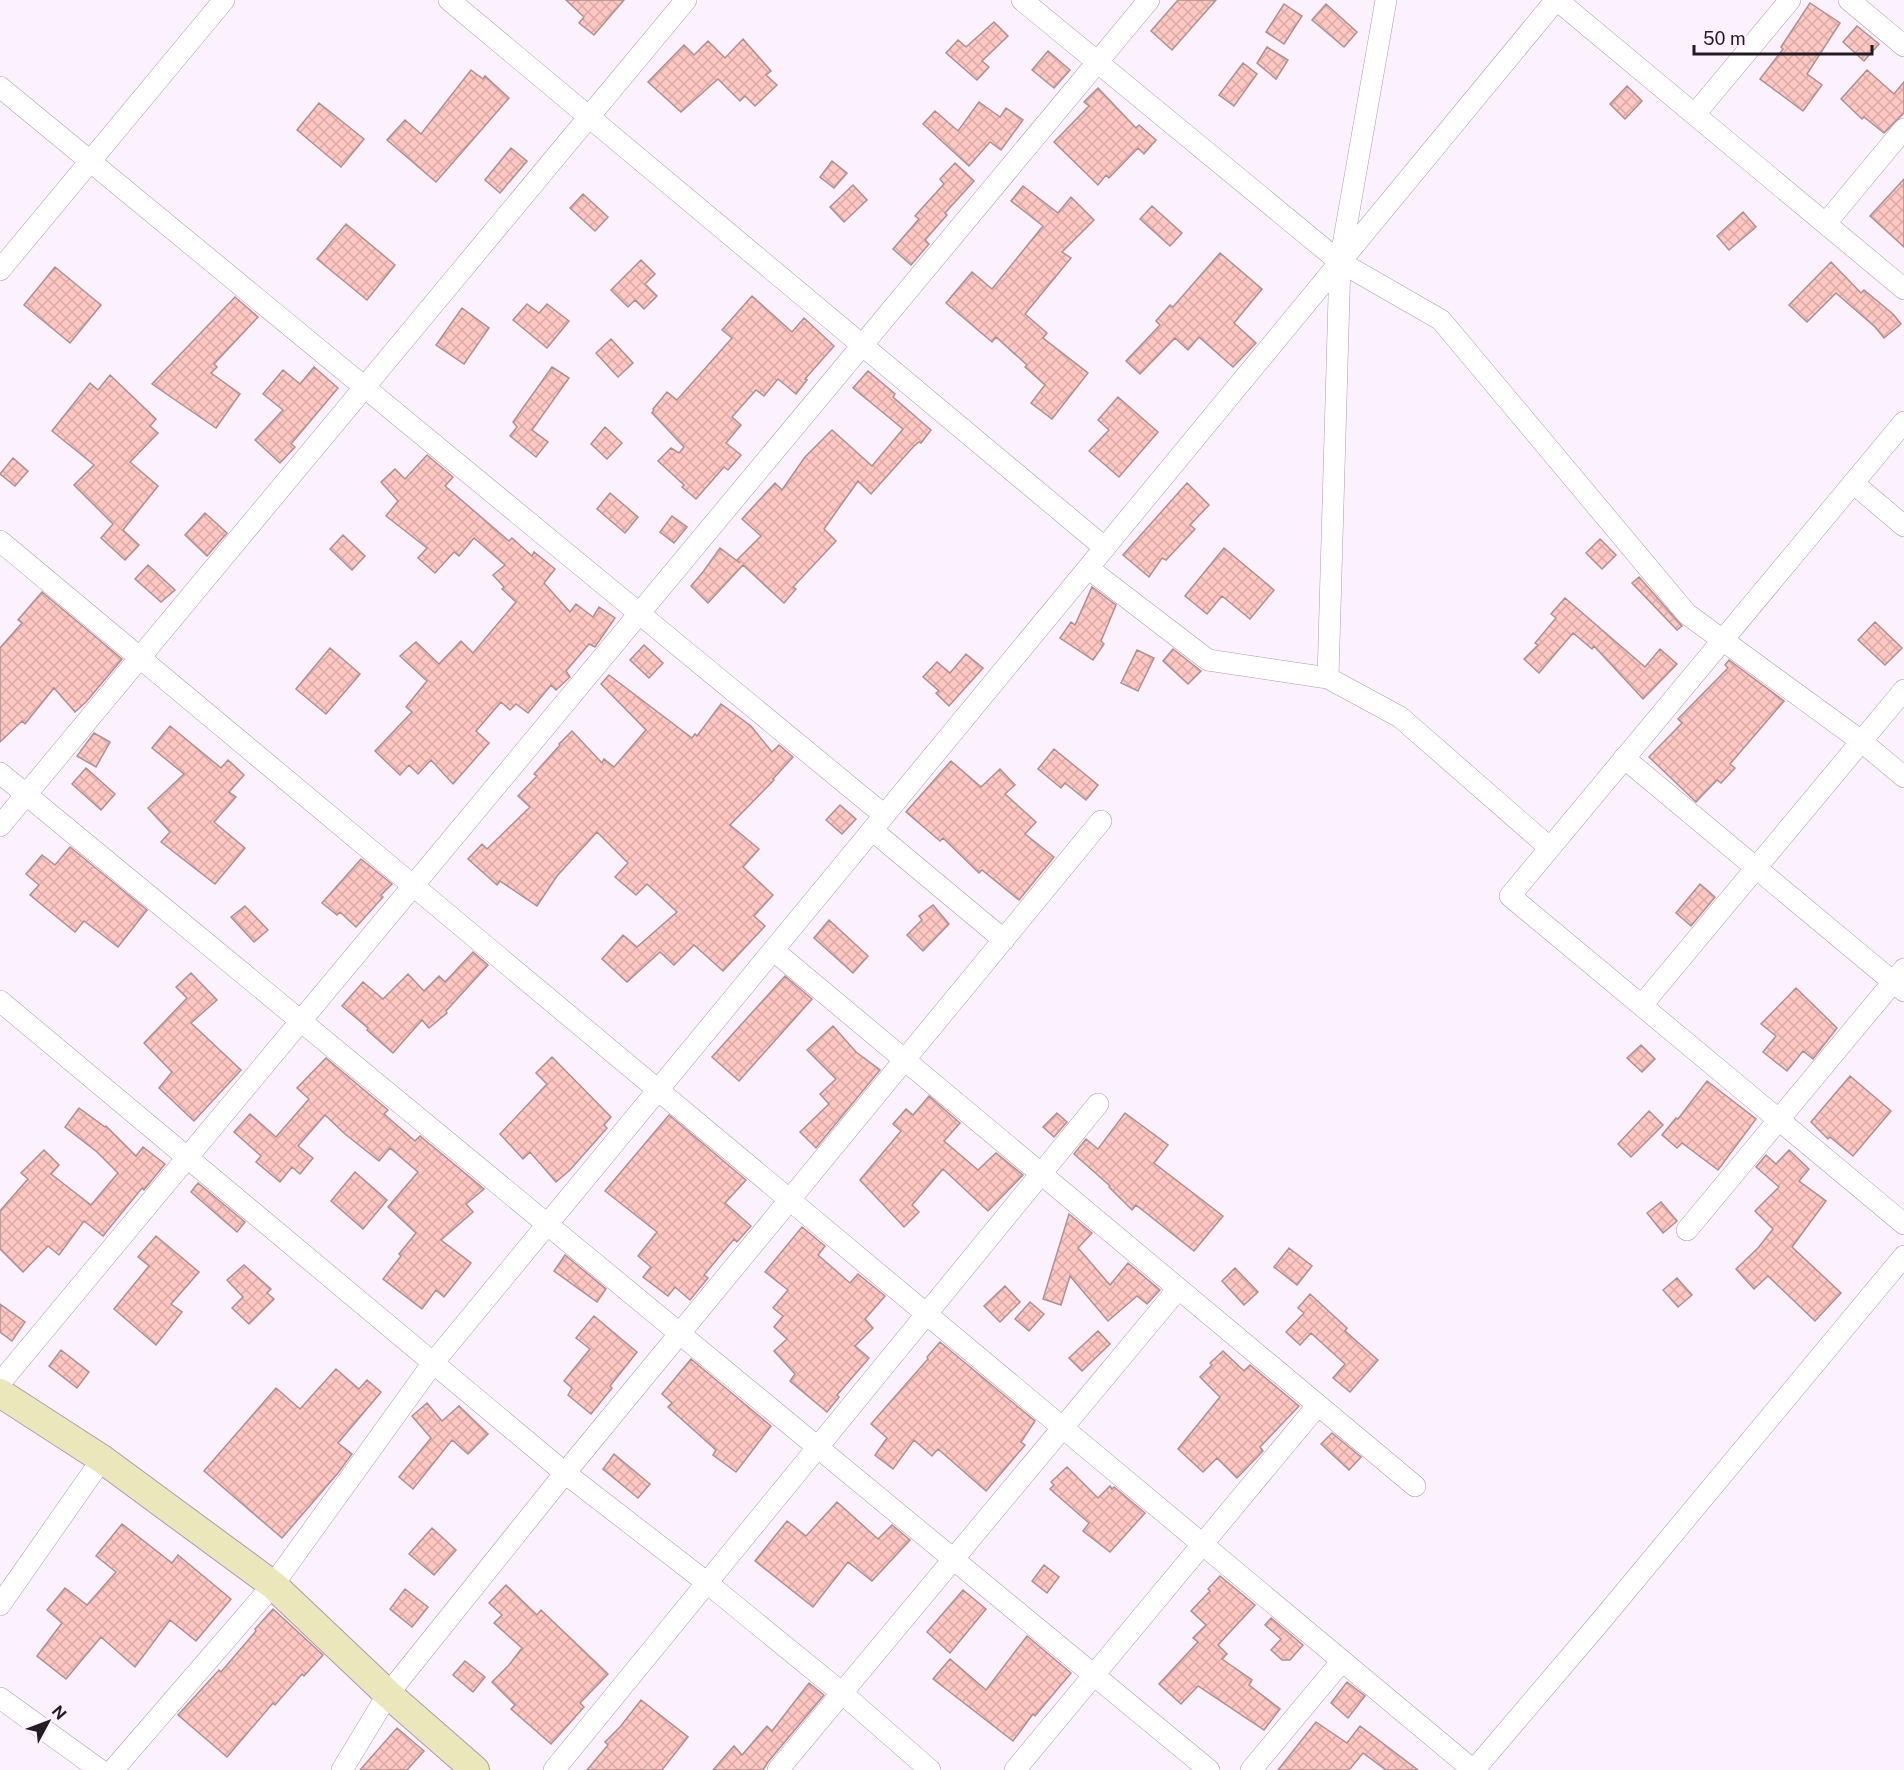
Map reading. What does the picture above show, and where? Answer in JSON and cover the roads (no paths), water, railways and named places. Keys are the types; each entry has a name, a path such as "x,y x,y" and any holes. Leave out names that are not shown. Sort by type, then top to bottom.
{"main road":[{"path":"0,1393 102,1459 273,1585 388,1694 476,1770"}],"street":[{"path":"0,270 224,0"},
{"path":"449,0 1105,548"},
{"path":"0,826 686,0"},
{"path":"1022,0 1340,262 1441,320 1687,614 1861,741 1904,777"},
{"path":"0,1383 1149,0"},
{"path":"1329,678 1340,262 1386,0"},
{"path":"113,1770 273,1585 433,1363 1557,0 1904,289"},
{"path":"1695,114 1790,0"},
{"path":"1849,0 1904,46"},
{"path":"0,87 640,614 878,823 1004,940"},
{"path":"1826,224 1904,129"},
{"path":"1904,422 1510,896 1904,1224"},
{"path":"1853,483 1904,526"},
{"path":"0,541 1473,1770 1615,1604 1904,1256"},
{"path":"1088,568 1208,660 1329,678 1400,717 1550,848"},
{"path":"1642,1005 1904,690"},
{"path":"1624,758 1756,868 1900,981 1779,1119 1687,1230"},
{"path":"0,773 1209,1770"},
{"path":"342,1770 388,1694 565,1473 1101,821"},
{"path":"773,950 1415,1486"},
{"path":"0,1001 565,1473 706,1582 842,1693 930,1770"},
{"path":"554,1770 1098,1104"},
{"path":"778,1770 1178,1289"},
{"path":"1015,1770 1318,1406"},
{"path":"0,1605 102,1459"},
{"path":"1251,1770 1342,1660"},
{"path":"0,1698 100,1770"}]}
